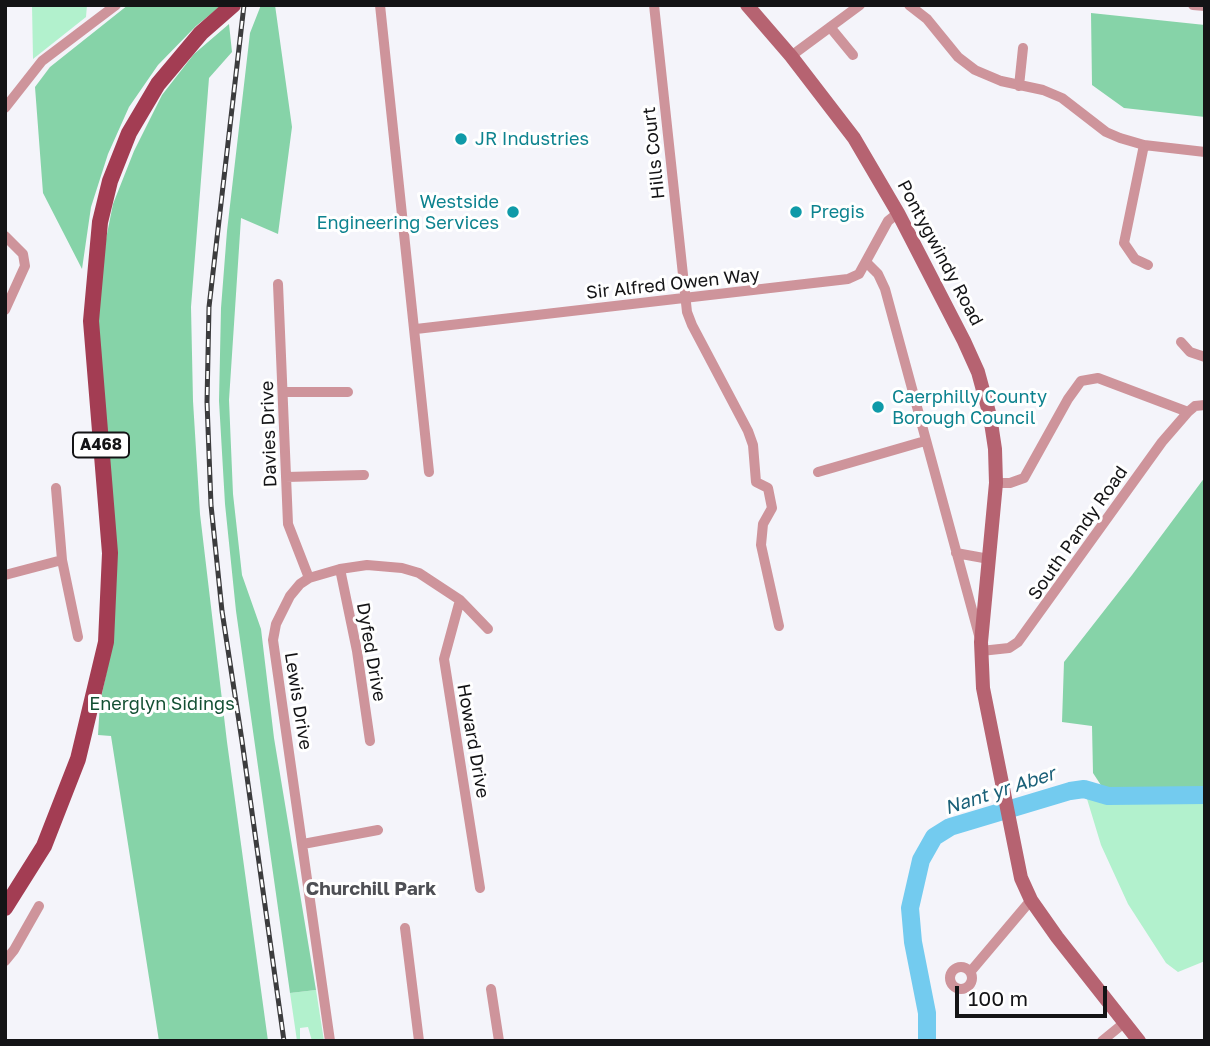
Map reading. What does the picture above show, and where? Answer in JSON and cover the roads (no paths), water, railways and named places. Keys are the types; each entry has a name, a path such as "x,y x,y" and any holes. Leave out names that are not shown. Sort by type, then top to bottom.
{"main road":[{"name":"A468","path":"5,908 44,846 78,759 106,642 110,553 91,321 100,222 105,202 121,152 149,99 189,45 233,5"},
{"name":"Pontygwindy Road","path":"747,5 791,56 854,138 898,213 978,372 990,416 996,482 981,647 983,688 1021,877 1031,900 1139,1041"}],"street":[{"path":"5,108 42,61 116,5"},
{"path":"380,5 429,472"},
{"name":"Hills Court","path":"654,5 687,312 753,445 756,482 768,488 772,508 763,524 761,545 779,626"},
{"path":"791,56 860,5"},
{"path":"909,5 927,19 958,57 975,70 1001,81 1043,90 1062,98 1106,132 1144,145 1205,152"},
{"path":"1193,5 1205,6"},
{"path":"830,27 853,55"},
{"path":"1019,86 1023,48"},
{"path":"1144,145 1124,243 1135,259 1148,265"},
{"path":"867,263 888,221 898,213"},
{"path":"5,236 23,254 25,266 5,310"},
{"name":"Sir Alfred Owen Way","path":"415,329 841,281 859,274 867,263"},
{"name":"Pontygwindy Road","path":"867,263 878,274 885,289 981,647"},
{"name":"Davies Drive","path":"278,284 288,524 309,578"},
{"path":"1181,342 1189,352 1205,357"},
{"path":"996,482 1010,483 1024,478 1068,398 1081,381 1098,378 1188,412 1205,405"},
{"path":"283,392 348,391"},
{"name":"South Pandy Road","path":"981,647 1009,648 1018,642 1162,442 1188,412"},
{"path":"818,472 925,441"},
{"path":"286,477 364,475"},
{"path":"56,488 62,560 78,637"},
{"path":"956,553 989,559"},
{"path":"5,575 62,560"},
{"path":"309,578 367,565 402,568 419,573 460,600 488,628"},
{"name":"Dyfed Drive","path":"340,569 357,651 370,741"},
{"name":"Lewis Drive","path":"309,578 290,596 276,624 273,640 330,1041"},
{"name":"Howard Drive","path":"460,600 444,659 480,888"},
{"path":"303,844 378,831"},
{"path":"971,971 1031,900"},
{"path":"5,961 39,906"},
{"path":"405,928 419,1041"},
{"path":"491,989 499,1041"},
{"path":"1102,1041 1124,1023"}],"waterway":[{"name":"Nant yr Aber","path":"927,1041 927,1013 913,942 910,908 921,860 934,837 950,827 1070,791 1084,789 1108,796 1205,795"}],"railway":[{"path":"244,5 209,307 207,402 211,505 222,611 284,1041"}],"place":[{"name":"JR Industries","path":"461,139"},
{"name":"Westside Engineering Services","path":"513,212"},
{"name":"Pregis","path":"796,212"},
{"name":"Caerphilly County Borough Council","path":"878,407"}],"district":[{"name":"Churchill Park","path":"371,889"}],"park label":[{"name":"Energlyn Sidings","path":"162,704"}]}
